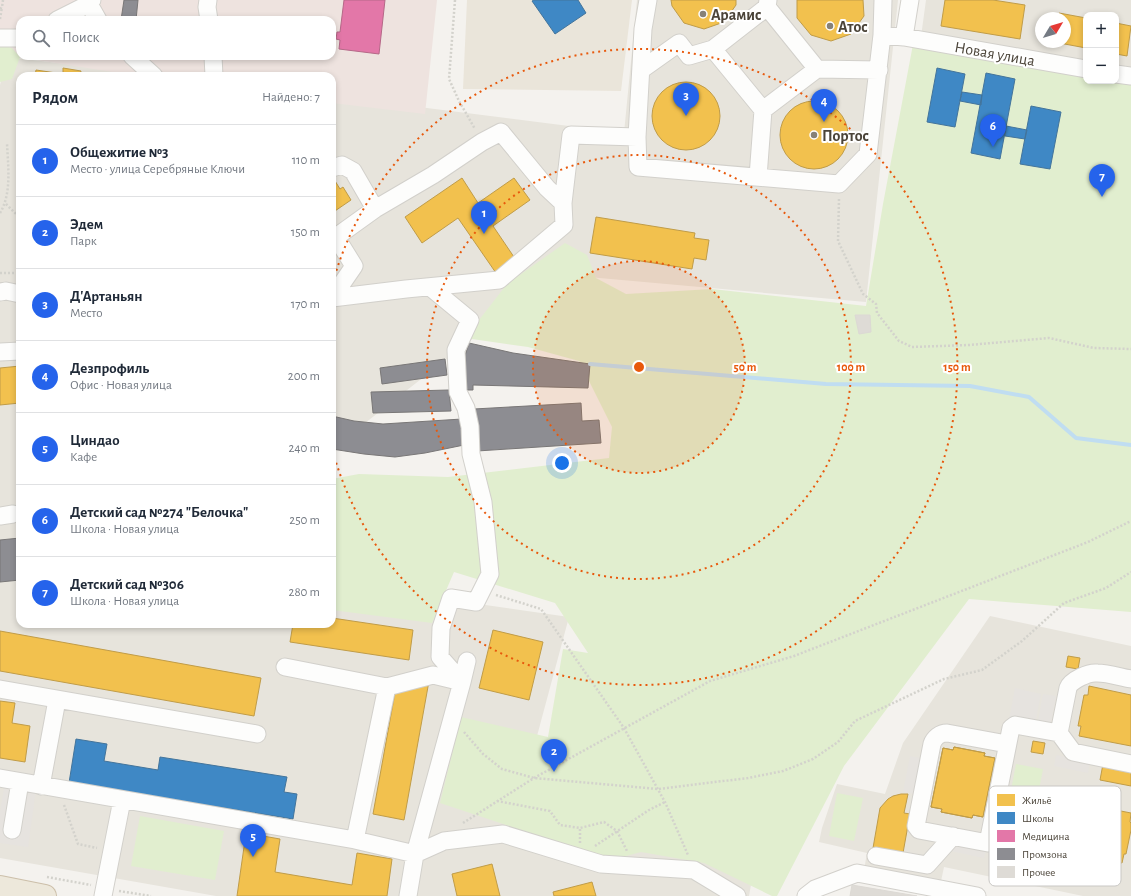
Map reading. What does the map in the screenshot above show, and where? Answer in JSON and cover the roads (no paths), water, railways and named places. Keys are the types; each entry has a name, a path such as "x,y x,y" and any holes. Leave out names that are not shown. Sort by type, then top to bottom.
{"highway":[{"path":"0,887 45,886"}],"street":[{"path":"208,0 208,16"},
{"path":"648,0 643,29 637,137 638,167 839,184 868,154 879,70 883,0"},
{"path":"904,37 910,0"},
{"path":"64,16 90,2 96,16"},
{"path":"641,70 679,43 689,56 713,49 767,4 817,69"},
{"name":"Новая улица","path":"882,35 904,37 1083,68"},
{"path":"0,38 16,38"},
{"path":"713,49 763,110 758,177"},
{"path":"136,60 150,72"},
{"path":"213,60 214,72"},
{"path":"763,110 817,69 879,70"},
{"path":"1119,74 1131,76"},
{"path":"336,292 354,266 336,237 375,210 433,175 482,142 501,132 547,188 563,203"},
{"path":"336,298 499,280 564,225 563,203 571,135 637,137"},
{"path":"336,167 342,165 353,171 375,210"},
{"path":"430,287 470,320 456,350 458,392 466,408 470,427 471,454 484,510 490,574 476,602 451,598 441,628 440,657 462,682"},
{"path":"0,292 6,291 16,293"},
{"path":"0,352 16,351"},
{"path":"408,896 415,854 467,662"},
{"path":"285,667 387,687 433,675 462,682"},
{"path":"1059,733 1069,683 1073,680 1096,672 1131,679"},
{"path":"355,840 387,687"},
{"path":"0,689 256,734"},
{"path":"41,786 57,700"},
{"path":"999,786 1010,728 1015,725 1059,733 1073,752 1131,764"},
{"path":"989,838 988,843 919,830 916,826 933,741 942,734 947,733 1007,744"},
{"path":"0,778 355,840 415,854 444,841 503,834 601,864 694,870 737,896"},
{"path":"12,830 20,782"},
{"path":"104,892 122,800"},
{"path":"883,855 927,865 953,836"},
{"path":"806,896 815,889 858,873 977,896"}],"waterway":[{"path":"590,364 826,384 970,386 1029,397 1076,438 1131,445"}],"place":[{"name":"Арамис","path":"703,14"},
{"name":"Атос","path":"830,26"},
{"name":"Д'Артаньян","path":"686,116"},
{"name":"Дезпрофиль","path":"824,122"},
{"name":"Портос","path":"814,135"},
{"name":"Детский сад №274 \"Белочка\"","path":"993,147"},
{"name":"Детский сад №306","path":"1102,197"},
{"name":"Общежитие №3","path":"484,234"},
{"name":"Эдем","path":"554,772"},
{"name":"Циндао","path":"253,857"}]}
